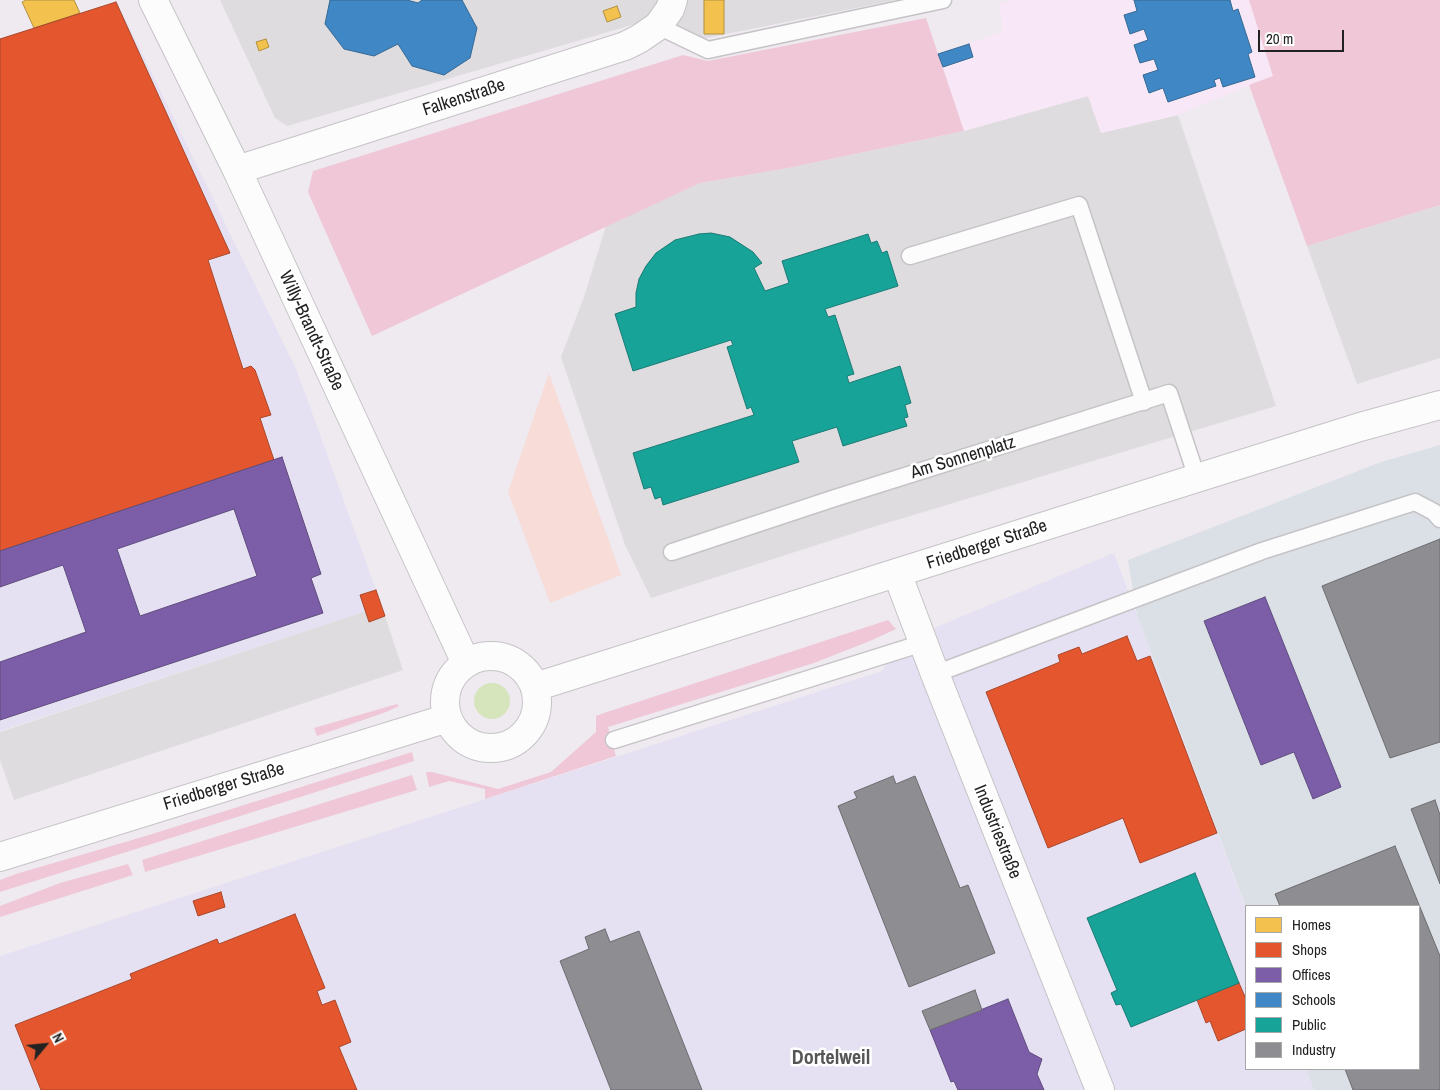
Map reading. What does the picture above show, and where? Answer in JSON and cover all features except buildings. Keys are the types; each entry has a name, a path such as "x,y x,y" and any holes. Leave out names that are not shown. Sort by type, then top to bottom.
{"street":[{"name":"Willy-Brandt-Straße","path":"153,0 237,170 466,663"},
{"name":"Falkenstraße","path":"237,170 606,53 639,39 658,26 670,9 673,0"},
{"name":"Friedberger Straße","path":"535,687 1360,427 1440,404"},
{"name":"Industriestraße","path":"897,573 935,674 1100,1090"},
{"path":"493,656 506,658 519,665 535,687 537,705 533,722 522,736 506,745 489,748 472,744 457,733 448,718 445,702 448,687 455,674 466,663 479,658 493,656"},
{"name":"Friedberger Straße","path":"0,857 448,718"}],"lane":[{"path":"658,26 708,50 943,0"},
{"path":"910,256 1079,205 1144,402"},
{"name":"Am Sonnenplatz","path":"672,552 835,498 1170,393 1197,478"},
{"path":"935,674 1262,551 1414,502 1434,512 1440,519"},
{"path":"614,740 923,643"}],"shaded area":[{"path":"220,0 896,0 706,38 635,24 287,126 275,118"},
{"path":"1012,0 1249,0 1273,76 1178,115 1101,133 1088,96 964,131 938,54 1002,32 1000,3"},
{"path":"1249,0 1440,0 1440,205 1307,246 1249,85 1273,76"},
{"path":"117,2 297,371 376,590 360,595 366,611 0,731 0,39"},
{"path":"926,18 964,131 788,168 700,183 372,336 308,192 313,171 683,55 708,61"},
{"path":"1088,96 1101,133 1178,115 1276,406 870,528 651,598 625,545 561,357 584,297 606,226 700,183 788,168 964,131"},
{"path":"1440,205 1440,358 1357,384 1307,246"},
{"path":"549,373 621,575 550,603 508,492"},
{"path":"1440,445 1440,1090 1314,1090 1306,1070 1420,1070 1420,905 1245,905 1137,615 1128,560 1381,462"},
{"path":"1114,553 1245,907 1245,1070 1306,1070 1314,1090 0,1090 0,956 882,671 903,641"},
{"path":"366,611 369,622 385,616 403,670 14,800 0,760 0,732"},
{"path":"888,620 896,629 814,663 608,727 616,756 485,799 485,789 449,781 429,787 426,772 498,789 551,772 596,732 596,716"},
{"path":"492,683 499,684 505,688 509,694 509,708 505,714 499,718 492,719 485,718 479,714 475,708 474,701 475,694 479,688 485,684"},
{"path":"397,704 399,706 386,712 317,736 314,728"},
{"path":"412,752 414,761 0,892 0,880 16,874 149,835"},
{"path":"412,775 417,790 145,872 142,860"},
{"path":"128,864 133,875 0,917 0,906 60,883"}],"district":[{"name":"Dortelweil","path":"831,1059"}]}
